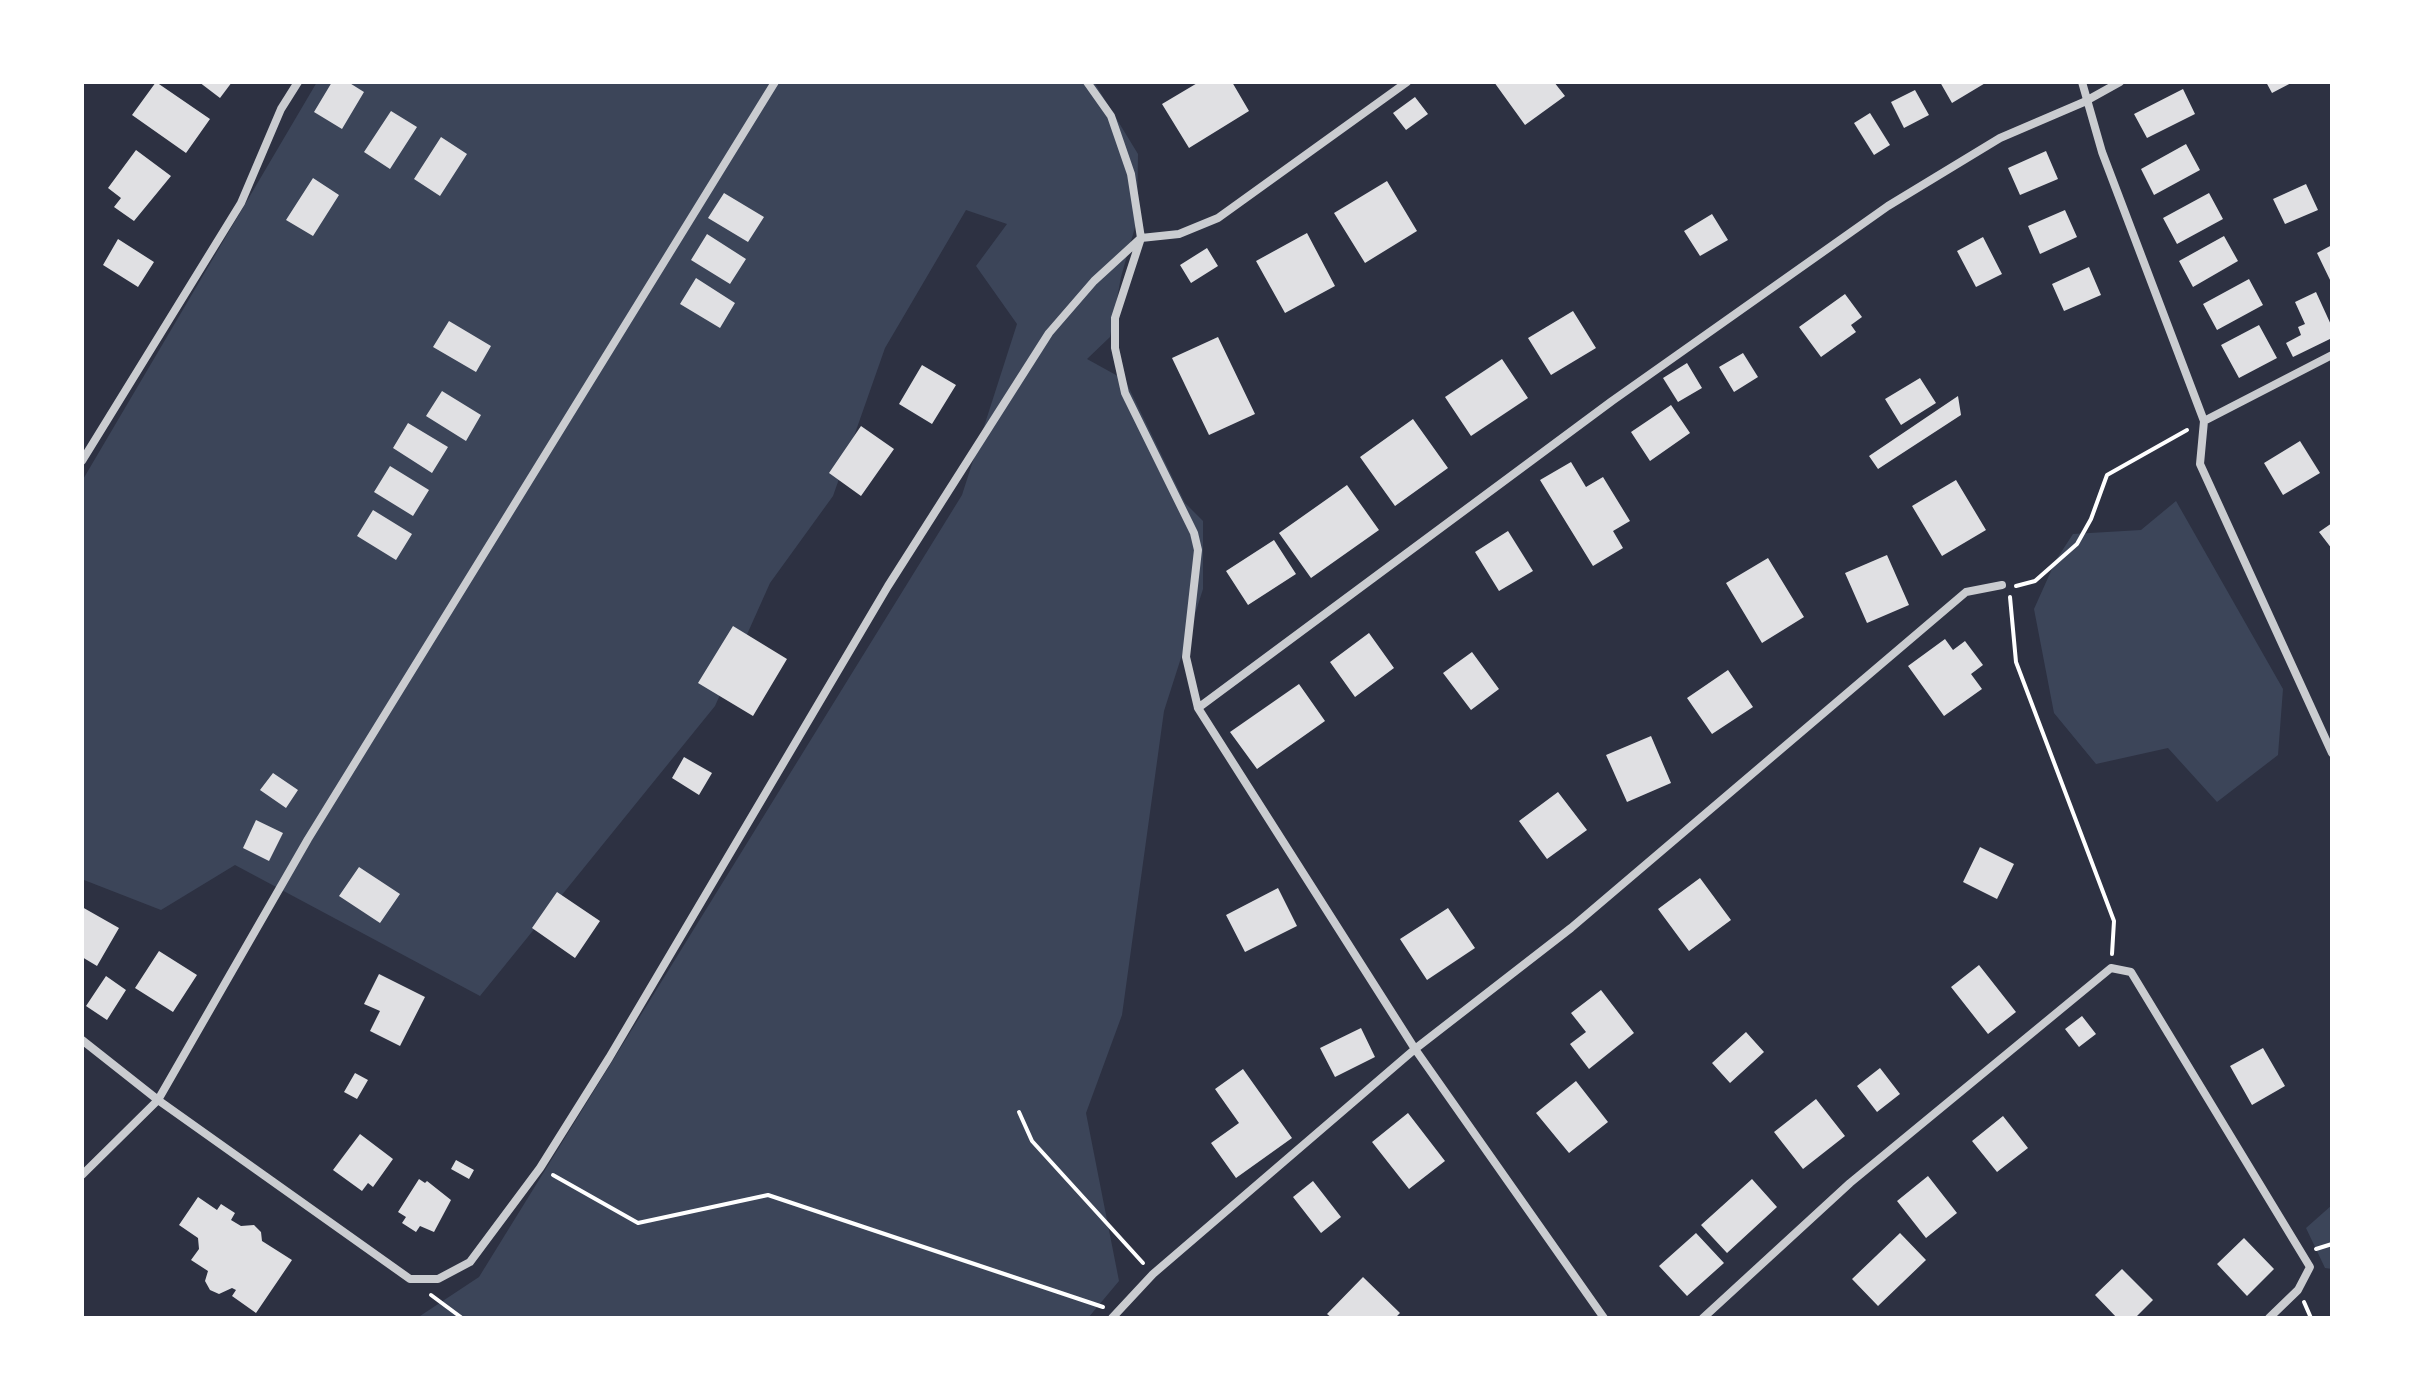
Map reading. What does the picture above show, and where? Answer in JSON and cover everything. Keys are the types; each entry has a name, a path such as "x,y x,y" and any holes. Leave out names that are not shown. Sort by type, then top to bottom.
{"street":[{"path":"82,461 241,203 281,109 298,82"},
{"path":"82,1175 158,1100 308,839 775,82"},
{"path":"1087,82 1111,116 1126,160 1141,238 1115,318 1115,348 1125,393 1194,533 1198,550 1186,657 1198,708 1415,1049 1604,1318"},
{"path":"82,1040 158,1100 410,1279 438,1279 470,1262 540,1168 729,860 888,586 1040,346 1094,281 1141,238 1179,234 1218,218 1407,82"},
{"path":"2082,82 2084,102 2204,421 2200,464 2332,753"},
{"path":"1198,708 1612,401 1817,255 2000,138 2084,102 2120,82"},
{"path":"2204,421 2332,355"},
{"path":"1114,1315 1153,1274 1415,1049 1571,928 1966,592 2002,585"},
{"path":"1703,1318 1850,1183 2111,968 2131,972 2310,1267 2298,1290 2269,1318"}],"path":[{"path":"2111,968 2114,921 2016,662 2010,588 2035,581 2077,544 2091,519 2107,475 2204,421"},
{"path":"1019,1112 1032,1141 1153,1274"},
{"path":"540,1168 638,1223 768,1195 1114,1315"},
{"path":"410,1279 462,1318"}],"shaded area":[{"path":"317,82 1094,82 1138,154 1137,220 1121,277 1110,337 1087,359 1125,380 1185,503 1203,521 1203,589 1164,711 1122,1015 1086,1113 1119,1281 1088,1318 417,1318 479,1277 962,495 1017,324 976,266 1007,224 966,210 885,348 833,496 770,583 715,706 480,996 235,865 161,910 84,880 82,882 82,481"},
{"path":"2176,501 2283,689 2278,755 2217,802 2168,748 2096,764 2054,713 2034,609 2056,560 2073,534 2141,530"},
{"path":"2332,1205 2332,1269 2325,1268 2306,1228"}],"building":[{"path":"156,82 210,119 186,153 132,115"},
{"path":"199,82 232,82 220,98"},
{"path":"332,82 348,82 364,92 342,129 314,112"},
{"path":"1199,82 1232,82 1249,111 1189,148 1162,104"},
{"path":"1494,82 1554,82 1565,96 1525,125"},
{"path":"1940,82 1987,82 1952,103"},
{"path":"2266,82 2293,82 2272,93"},
{"path":"2183,89 2195,114 2147,138 2134,114"},
{"path":"1915,90 1929,115 1904,128 1891,102"},
{"path":"1415,97 1428,114 1406,130 1393,113"},
{"path":"391,111 417,127 390,169 364,152"},
{"path":"1870,113 1890,145 1874,155 1854,123"},
{"path":"441,137 467,154 440,196 414,179"},
{"path":"2186,144 2200,170 2154,195 2141,169"},
{"path":"136,150 171,176 134,221 114,207 121,198 108,188"},
{"path":"2046,151 2058,179 2020,195 2008,168"},
{"path":"313,178 339,195 313,236 286,220"},
{"path":"1387,181 1417,231 1365,263 1334,213"},
{"path":"2306,184 2318,210 2285,224 2273,199"},
{"path":"724,193 764,217 748,242 708,218"},
{"path":"2209,193 2223,219 2177,244 2163,218"},
{"path":"2065,210 2077,237 2040,254 2028,226"},
{"path":"1712,214 1728,240 1700,256 1684,231"},
{"path":"1307,233 1335,286 1285,313 1256,261"},
{"path":"707,234 746,259 730,284 691,260"},
{"path":"2224,236 2238,261 2193,287 2179,261"},
{"path":"1983,237 2002,274 1976,287 1957,251"},
{"path":"118,239 154,262 138,287 103,265"},
{"path":"2332,245 2332,284 2317,253"},
{"path":"1207,248 1218,266 1191,283 1180,265"},
{"path":"2089,267 2101,295 2064,311 2052,284"},
{"path":"696,278 735,303 720,328 680,304"},
{"path":"2249,279 2263,305 2217,330 2203,304"},
{"path":"2316,292 2332,327 2332,338 2293,357 2286,343 2301,335 2298,327 2305,324 2295,302"},
{"path":"1845,294 1862,317 1851,325 1856,332 1821,357 1799,327"},
{"path":"1573,311 1596,348 1551,375 1528,338"},
{"path":"449,321 491,346 476,372 433,347"},
{"path":"2259,325 2277,358 2239,378 2221,345"},
{"path":"1218,337 1255,414 1209,435 1172,358"},
{"path":"1743,353 1758,377 1734,392 1719,367"},
{"path":"1502,359 1528,398 1471,436 1445,397"},
{"path":"1687,363 1702,388 1678,402 1663,378"},
{"path":"922,365 956,385 932,424 899,404"},
{"path":"1920,378 1936,403 1901,425 1885,399"},
{"path":"442,391 481,415 466,441 426,416"},
{"path":"1958,396 1961,415 1878,469 1869,456"},
{"path":"1671,405 1690,433 1650,461 1631,432"},
{"path":"1413,419 1448,468 1395,506 1360,457"},
{"path":"408,423 448,447 432,473 393,448"},
{"path":"861,426 894,449 861,496 829,473"},
{"path":"2300,441 2320,473 2283,495 2264,463"},
{"path":"1571,462 1586,487 1603,477 1630,521 1613,531 1623,548 1593,566 1540,480"},
{"path":"390,466 429,490 413,516 374,492"},
{"path":"1956,480 1986,530 1942,556 1912,506"},
{"path":"1347,485 1379,530 1311,578 1279,533"},
{"path":"373,510 412,534 396,560 357,536"},
{"path":"2332,523 2332,549 2319,532"},
{"path":"1508,531 1533,571 1499,591 1475,552"},
{"path":"1274,540 1296,574 1248,605 1226,571"},
{"path":"1887,555 1909,605 1867,623 1845,573"},
{"path":"1768,558 1804,617 1762,643 1726,583"},
{"path":"733,626 787,659 753,716 698,683"},
{"path":"1369,633 1394,668 1355,697 1330,662"},
{"path":"1945,639 1953,650 1965,641 1983,665 1971,674 1982,689 1944,716 1908,666"},
{"path":"1472,652 1499,689 1471,710 1443,673"},
{"path":"1728,670 1753,707 1712,734 1687,698"},
{"path":"1299,684 1325,721 1257,769 1230,732"},
{"path":"1651,736 1671,783 1627,802 1606,755"},
{"path":"684,757 712,773 699,795 672,778"},
{"path":"273,773 298,790 286,808 260,790"},
{"path":"1558,792 1587,830 1547,859 1519,821"},
{"path":"256,820 283,833 269,861 243,848"},
{"path":"1980,847 2014,864 1997,899 1963,882"},
{"path":"359,867 400,894 380,923 339,896"},
{"path":"1700,878 1731,920 1689,951 1658,909"},
{"path":"1278,888 1297,926 1245,952 1226,915"},
{"path":"557,892 600,921 575,958 532,928"},
{"path":"82,907 119,928 97,966 82,957"},
{"path":"1448,908 1475,948 1427,980 1400,939"},
{"path":"159,951 197,975 173,1012 135,988"},
{"path":"1979,965 2016,1012 1988,1034 1951,987"},
{"path":"379,974 425,997 400,1046 370,1031 380,1011 364,1004"},
{"path":"106,976 126,990 107,1020 86,1006"},
{"path":"1601,990 1634,1033 1589,1069 1570,1044 1586,1032 1571,1013"},
{"path":"2082,1016 2096,1034 2079,1047 2065,1029"},
{"path":"1361,1028 1375,1057 1335,1077 1320,1048"},
{"path":"1746,1032 1764,1052 1730,1083 1712,1063"},
{"path":"2263,1048 2285,1086 2252,1105 2230,1066"},
{"path":"1880,1068 1900,1094 1877,1112 1857,1086"},
{"path":"1243,1069 1292,1138 1236,1178 1211,1143 1239,1123 1215,1089"},
{"path":"355,1073 368,1080 357,1099 344,1092"},
{"path":"1576,1081 1608,1122 1569,1153 1536,1113"},
{"path":"1816,1099 1845,1136 1803,1169 1774,1132"},
{"path":"1408,1113 1445,1161 1409,1189 1372,1142"},
{"path":"2003,1116 2028,1148 1997,1172 1972,1141"},
{"path":"360,1134 393,1159 373,1187 368,1183 362,1191 333,1170"},
{"path":"456,1160 474,1170 469,1179 451,1169"},
{"path":"1928,1176 1957,1213 1926,1238 1897,1201"},
{"path":"419,1179 425,1183 427,1181 451,1200 434,1232 420,1226 416,1232 402,1223 406,1217 398,1212"},
{"path":"1752,1179 1777,1207 1727,1253 1701,1225"},
{"path":"1313,1181 1341,1217 1321,1233 1293,1197"},
{"path":"198,1197 217,1210 221,1204 235,1213 231,1220 241,1226 254,1225 261,1232 262,1241 292,1260 256,1313 232,1296 236,1290 232,1288 219,1294 210,1290 205,1281 208,1271 191,1260 199,1249 198,1238 179,1225"},
{"path":"1696,1233 1724,1263 1687,1296 1659,1266"},
{"path":"1900,1233 1926,1260 1878,1306 1852,1279"},
{"path":"2244,1238 2274,1269 2247,1296 2217,1264"},
{"path":"2122,1269 2153,1300 2135,1318 2117,1318 2095,1295"},
{"path":"1363,1277 1400,1313 1395,1318 1332,1318 1327,1314"}]}
